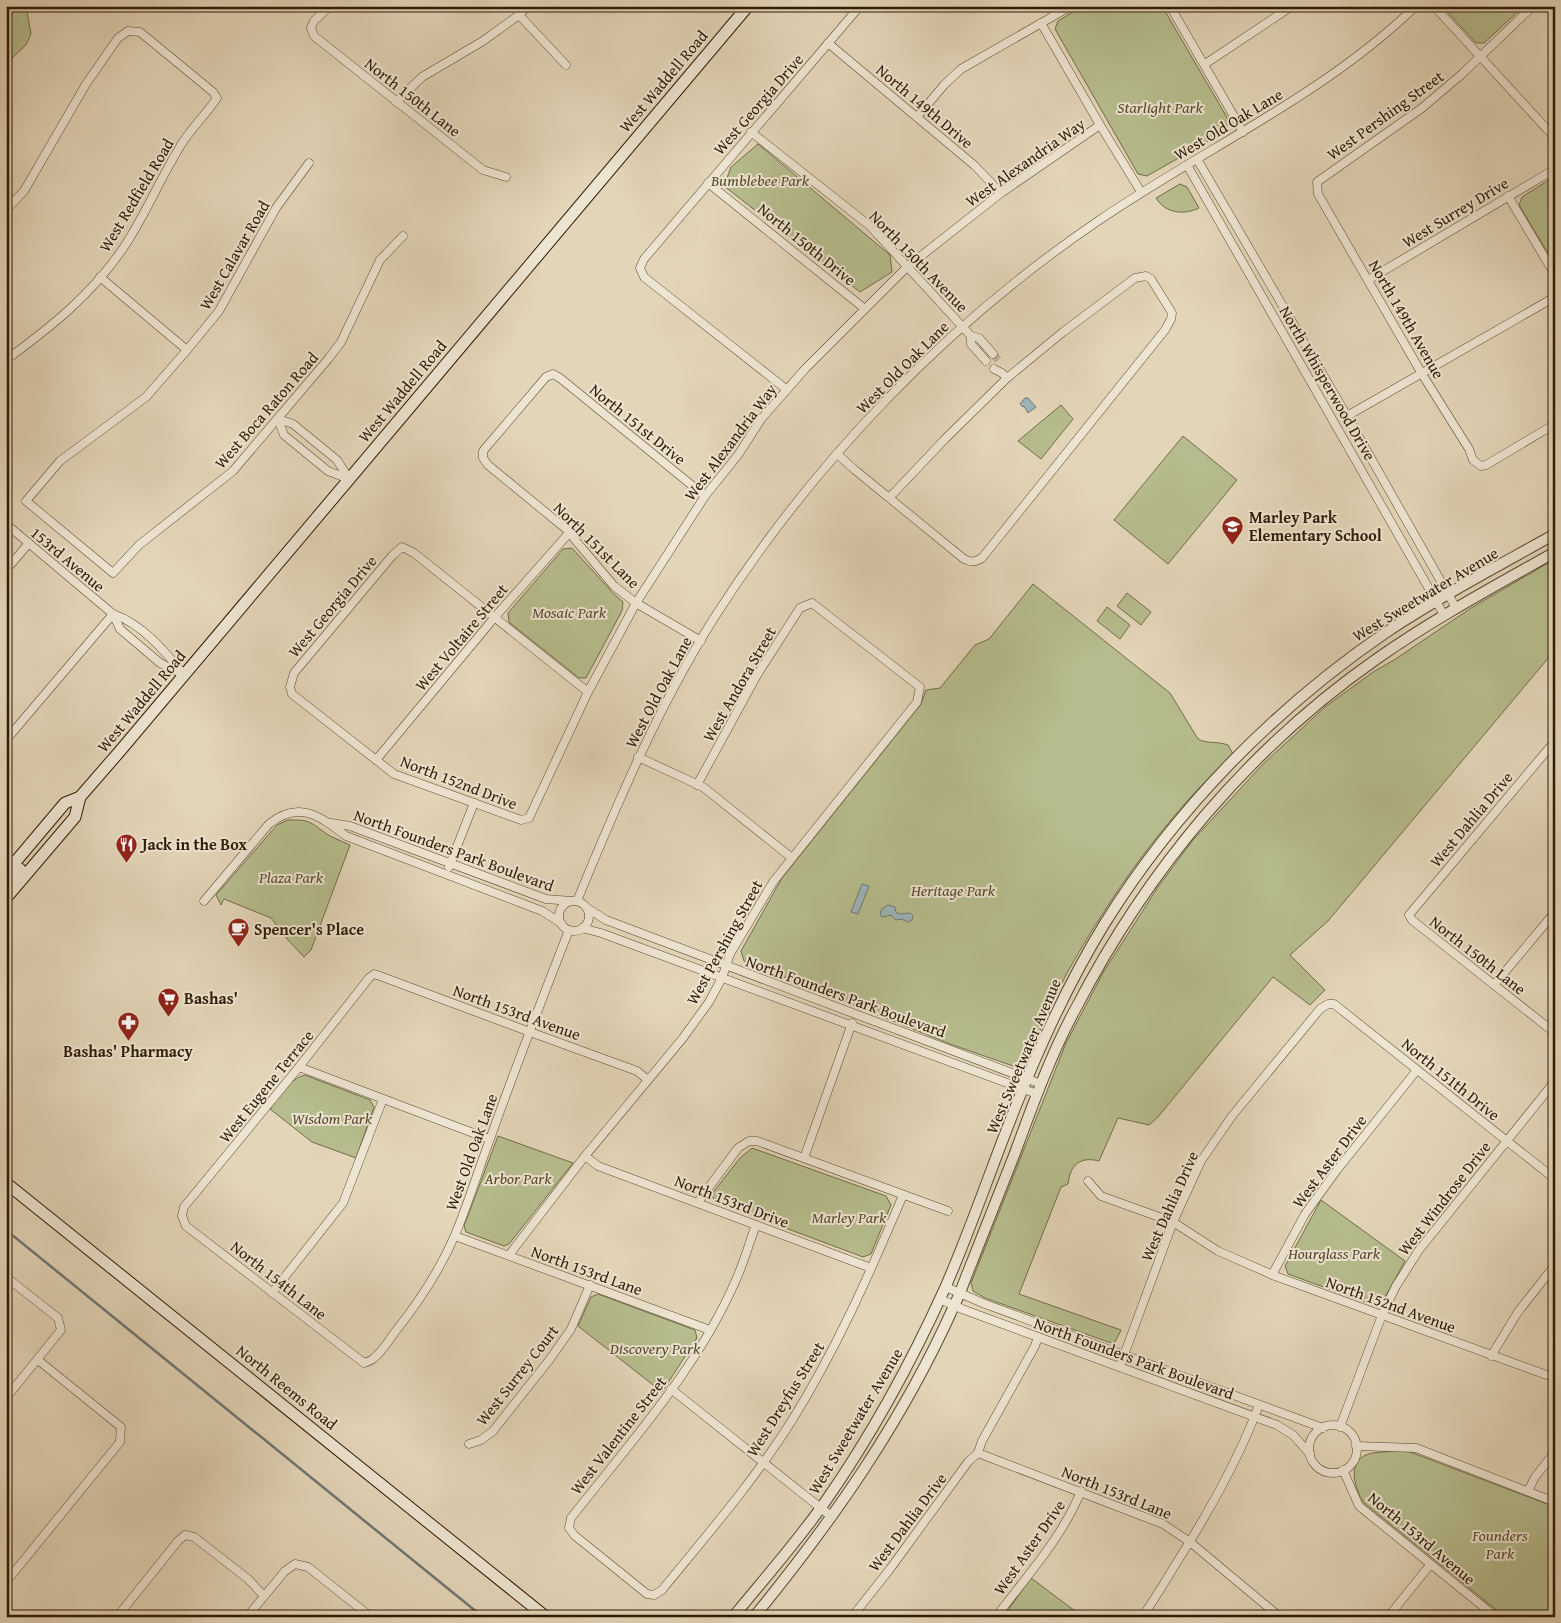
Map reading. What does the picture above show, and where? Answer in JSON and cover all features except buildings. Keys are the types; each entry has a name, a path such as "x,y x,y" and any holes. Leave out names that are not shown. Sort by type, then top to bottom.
{"main road":[{"name":"West Waddell Road","path":"6,873 65,803 80,796 748,6"},
{"name":"West Waddell Road","path":"6,898 75,817 80,796"},
{"path":"6,884 29,857 34,840"},
{"name":"North Reems Road","path":"6,1183 546,1617"}],"street":[{"name":"North 150th Lane","path":"330,6 314,21 311,28 314,36 483,170 506,177"},
{"path":"396,102 422,77 483,41 519,15 528,6"},
{"name":"West Georgia Drive","path":"786,390 644,277 640,268 644,259 860,6"},
{"path":"917,117 944,84 961,68 1071,6"},
{"path":"1170,6 1243,132"},
{"path":"1205,64 1292,6"},
{"name":"West Old Oak Lane","path":"574,901 638,757 715,617 781,523 837,454 889,397 963,327 1057,250 1141,192 1305,94 1342,67 1416,6"},
{"path":"1434,6 1555,138"},
{"name":"West Pershing Street","path":"1317,182 1422,108 1533,6"},
{"path":"519,15 566,65"},
{"path":"1041,23 1141,192"},
{"name":"West Redfield Road","path":"6,210 24,191 86,84 118,38 128,31 140,32 213,92 217,98 178,148 140,221 122,250 76,304 58,321 6,360"},
{"name":"North 149th Drive","path":"828,43 974,165 1001,193"},
{"name":"West Alexandria Way","path":"529,818 588,692 636,603 705,496 738,455 762,418 786,390 908,266 1001,193 1100,125"},
{"name":"North 150th Avenue","path":"751,132 870,226 971,336"},
{"name":"North Whisperwood Drive","path":"1197,159 1347,416 1456,608"},
{"name":"West Calavar Road","path":"113,573 26,501 60,461 146,397 187,350 219,311 276,208 309,163"},
{"name":"North Whisperwood Drive","path":"1187,165 1444,615"},
{"name":"West Surrey Drive","path":"1368,280 1555,169"},
{"name":"North 149th Avenue","path":"1317,182 1318,194 1422,374 1469,449 1473,460 1481,466 1486,465 1555,424"},
{"name":"North 150th Drive","path":"708,183 865,309"},
{"path":"1508,196 1555,275"},
{"name":"West Boca Raton Road","path":"113,573 139,545 233,471 278,419 341,342 380,260 404,236"},
{"path":"837,454 964,559 976,562 982,558 1154,344 1171,319 1172,313 1151,279 1146,276 1135,278 1005,375 890,497"},
{"path":"100,277 187,350"},
{"path":"1347,416 1555,297"},
{"path":"971,336 979,338 991,352 984,359 971,344 971,336"},
{"path":"1001,363 1005,375"},
{"path":"994,369 1005,375"},
{"name":"North 151st Lane","path":"553,374 546,377 483,451 483,458 488,465 569,533 614,586 636,603 701,641"},
{"name":"North 151st Drive","path":"553,374 705,496"},
{"path":"278,419 294,424 337,460 349,479"},
{"path":"278,419 284,435 328,471 349,479"},
{"name":"153rd Avenue","path":"6,524 113,614 127,619 168,653 184,674"},
{"name":"West Voltaire Street","path":"376,760 494,618 569,533"},
{"name":"West Sweetwater Avenue","path":"733,1617 820,1508 882,1410 908,1364 946,1287 1025,1083 1064,996 1106,922 1152,855 1203,793 1253,741 1319,683 1383,635 1448,595 1555,534"},
{"path":"6,570 29,543"},
{"name":"West Georgia Drive","path":"290,688 294,673 402,547 414,553 494,618"},
{"name":"West Sweetwater Avenue","path":"754,1617 832,1518 868,1466 901,1410 954,1306 1041,1084 1076,1008 1118,934 1166,863 1215,803 1274,744 1314,708 1377,659 1444,615 1555,552"},
{"name":"West Andora Street","path":"696,785 757,675 800,608 812,603 920,687"},
{"path":"6,740 113,614"},
{"name":"153rd Avenue","path":"113,614 120,629 160,663 184,674"},
{"path":"494,618 588,692"},
{"name":"West Pershing Street","path":"509,1255 585,1156 709,1002 722,978 730,954 763,897 917,702 920,687"},
{"name":"North 152nd Drive","path":"290,688 292,694 394,774 521,820 529,818"},
{"name":"West Dahlia Drive","path":"1409,915 1555,741"},
{"path":"638,757 703,787 792,858"},
{"path":"446,875 474,804"},
{"name":"North Founders Park Boulevard","path":"204,901 269,824 278,817 302,811 329,823 346,836 542,911 561,923"},
{"name":"North Founders Park Boulevard","path":"329,823 350,826 546,899 574,901"},
{"path":"574,901 587,908 588,921 578,930 569,930 559,919 560,909 566,903 574,901"},
{"name":"North Founders Park Boulevard","path":"587,908 601,918 856,1014 1025,1083 1037,1094"},
{"path":"1494,985 1555,912"},
{"name":"North 150th Lane","path":"1409,915 1412,920 1555,1033"},
{"name":"North Founders Park Boulevard","path":"582,928 601,933 851,1026 1025,1083 1041,1084"},
{"name":"West Old Oak Lane","path":"364,1363 374,1358 411,1312 437,1272 455,1236 489,1139 569,930"},
{"name":"North 153rd Avenue","path":"374,974 637,1071 648,1080"},
{"name":"West Eugene Terrace","path":"182,1216 184,1207 374,974"},
{"name":"West Dahlia Drive","path":"1120,1366 1173,1222 1201,1161 1227,1124 1320,1009 1328,1004"},
{"name":"North 151th Drive","path":"1328,1004 1334,1004 1555,1179"},
{"path":"804,1158 856,1014"},
{"path":"299,1067 489,1139"},
{"name":"West Aster Drive","path":"1272,1275 1305,1214 1337,1170 1417,1070"},
{"name":"West Windrose Drive","path":"1340,1426 1382,1315 1396,1286 1418,1250 1555,1081"},
{"path":"272,1293 343,1203 383,1099"},
{"path":"698,1202 738,1148 749,1141 757,1141 948,1211"},
{"name":"North 153rd Drive","path":"585,1156 598,1166 872,1268"},
{"name":"North 152nd Avenue","path":"1088,1181 1101,1196 1173,1222 1218,1252 1272,1275 1490,1356 1555,1378"},
{"name":"West Dreyfus Street","path":"654,1595 662,1590 763,1463 818,1376 849,1319 903,1195"},
{"name":"North 154th Lane","path":"182,1216 186,1226 364,1363"},
{"name":"West Valentine Street","path":"654,1595 647,1594 574,1535 569,1528 571,1518 672,1389 710,1330 736,1282 756,1225"},
{"name":"North 153rd Lane","path":"455,1236 710,1330"},
{"path":"1490,1356 1518,1312 1555,1265"},
{"path":"6,1278 58,1318 61,1330 6,1398"},
{"name":"West Surrey Court","path":"469,1444 481,1440 493,1431 550,1360 571,1328 590,1285"},
{"name":"North Founders Park Boulevard","path":"946,1287 1323,1428"},
{"name":"North Founders Park Boulevard","path":"940,1299 954,1306 1284,1428 1310,1454"},
{"name":"West Dahlia Drive","path":"852,1617 890,1569 968,1462 978,1453 982,1441 1038,1337"},
{"path":"6,1582 120,1442 121,1427 38,1360"},
{"path":"672,1389 832,1518"},
{"path":"1142,1617 1190,1542 1225,1482 1259,1405"},
{"path":"1340,1426 1352,1435 1356,1446 1355,1459 1350,1466 1343,1470 1331,1473 1325,1472 1315,1465 1309,1448 1313,1436 1323,1428 1340,1426"},
{"path":"1356,1446 1416,1448 1555,1502"},
{"path":"1528,1491 1535,1477 1555,1452"},
{"name":"North 153rd Lane","path":"978,1453 1150,1518 1177,1532 1280,1617"},
{"name":"North 153rd Avenue","path":"1343,1470 1359,1506 1496,1617"},
{"name":"West Aster Drive","path":"996,1617 1058,1535 1074,1510 1081,1491"},
{"path":"117,1617 178,1541 185,1535 194,1537 252,1583 264,1596"},
{"path":"247,1617 285,1571 296,1564 308,1567 371,1617"},
{"path":"1388,1617 1430,1564"}],"green space":[{"path":"6,6 26,6 31,34 26,45 12,58 6,72"},
{"name":"Starlight Park","path":"1083,6 1162,6 1228,119 1226,131 1147,176 1138,174 1055,29 1058,21"},
{"path":"1442,6 1524,6 1484,43 1476,43"},
{"name":"Bumblebee Park","path":"758,144 890,255 892,272 860,292 724,186 731,167"},
{"path":"1555,176 1555,265 1519,205 1522,197"},
{"path":"1180,184 1187,187 1199,208 1187,212 1176,212 1165,207 1156,198"},
{"path":"1061,405 1073,419 1041,459 1018,441"},
{"path":"1183,436 1237,480 1168,564 1114,520"},
{"name":"Mosaic Park","path":"572,548 623,602 622,611 586,678 579,678 509,622 508,613 563,549"},
{"path":"1555,559 1555,650 1328,921 1290,955 1325,990 1310,1005 1273,977 1158,1117 1149,1125 1118,1118 1099,1161 1081,1161 1071,1172 1068,1184 1061,1187 1019,1294 1121,1330 1114,1344 985,1298 973,1291 971,1283 1066,1043 1104,971 1158,887 1193,840 1263,764 1325,707 1373,672 1471,608"},
{"name":"Heritage Park","path":"1033,584 1170,693 1198,739 1228,745 1233,754 1162,831 1121,886 1066,975 1026,1061 1016,1067 950,1044 744,961 741,951 782,878 921,704 926,690 940,688 975,645 989,639"},
{"path":"1127,593 1151,612 1141,625 1117,606"},
{"path":"1107,607 1130,625 1120,639 1097,621"},
{"name":"Plaza Park","path":"288,820 308,822 332,837 350,845 311,950 304,957 271,918 224,899 221,905 216,895 277,825"},
{"name":"Wisdom Park","path":"305,1075 370,1100 374,1107 356,1158 312,1142 270,1109 289,1084"},
{"name":"Arbor Park","path":"498,1136 573,1163 509,1244 504,1246 466,1232 464,1226"},
{"name":"Marley Park","path":"752,1148 886,1196 891,1205 871,1254 863,1257 716,1202 711,1195 740,1158"},
{"name":"Hourglass Park","path":"1321,1200 1405,1261 1384,1299 1373,1305 1288,1274 1285,1266"},
{"name":"Discovery Park","path":"598,1294 695,1330 697,1338 662,1392 578,1326 591,1297"},
{"name":"Founders Park","path":"1405,1450 1555,1507 1555,1617 1505,1617 1364,1503 1355,1482 1355,1467 1358,1461 1363,1456 1372,1453"},
{"path":"1031,1578 1083,1617 1003,1617"}],"water":[{"path":"1025,398 1028,398 1036,407 1028,413 1024,406 1020,404"},
{"path":"862,884 869,886 858,914 851,912"},
{"path":"888,905 895,907 896,912 899,914 910,913 913,916 912,920 908,922 902,919 896,920 891,915 882,917 880,914 882,909"}],"waterway":[{"path":"6,1230 483,1617"}],"tunnel":[{"path":"993,354 1001,363"}],"place":[{"name":"Marley Park Elementary School","path":"1233,545"},
{"name":"Jack in the Box","path":"126,863"},
{"name":"Spencer's Place","path":"238,948"},
{"name":"Bashas'","path":"168,1017"},
{"name":"Bashas' Pharmacy","path":"128,1041"}]}
